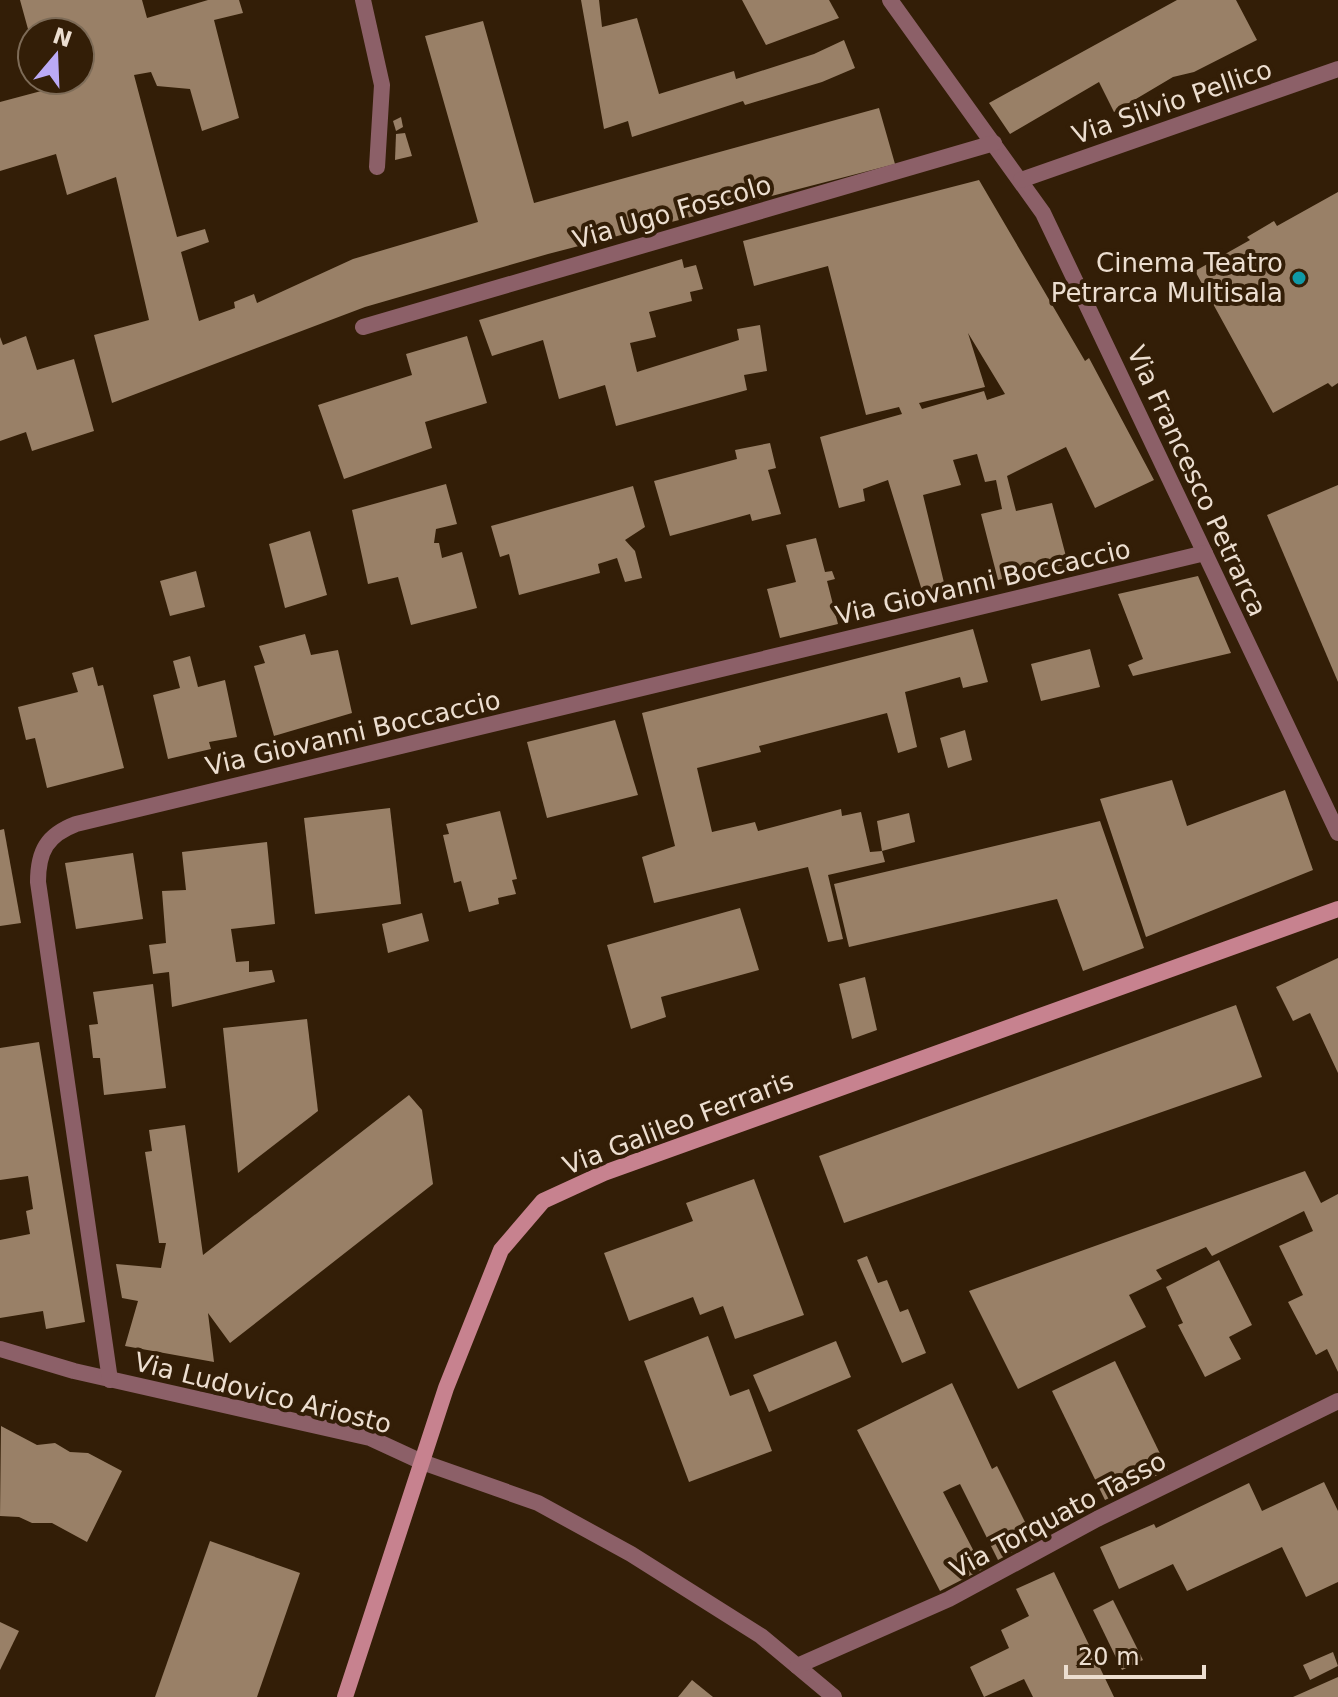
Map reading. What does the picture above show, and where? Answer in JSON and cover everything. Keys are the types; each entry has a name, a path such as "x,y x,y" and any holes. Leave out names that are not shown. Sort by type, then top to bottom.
{"main road":[{"name":"Via Galileo Ferraris","path":"345,1697 446,1388 501,1250 543,1201 604,1173 1338,909"}],"street":[{"path":"363,0 382,85 377,167"},
{"name":"Via Francesco Petrarca","path":"890,0 1043,213 1338,833"},
{"name":"Via Silvio Pellico","path":"1021,180 1338,69"},
{"name":"Via Ugo Foscolo","path":"363,327 994,143"},
{"name":"Via Giovanni Boccaccio","path":"110,1380 38,882 38,861 54,833 76,824 1205,553"},
{"name":"Via Ludovico Ariosto","path":"0,1349 110,1380 370,1438 422,1462 538,1503 761,1636 834,1697"},
{"name":"Via Torquato Tasso","path":"797,1666 949,1599 1097,1519 1338,1401"}],"building":[{"path":"20,0 142,0 147,18 208,0 239,0 243,13 214,20 239,118 202,131 190,89 157,86 151,72 134,75 177,237 205,229 209,242 181,252 199,321 235,308 234,302 254,294 257,303 353,259 478,222 425,36 483,21 534,203 879,108 895,164 548,254 365,307 112,403 94,335 149,320 116,177 67,195 56,154 0,171 0,102 22,96 96,96 96,16 24,16"},
{"path":"581,0 599,0 602,27 637,18 659,94 734,71 736,79 814,54 844,40 855,68 822,82 745,105 743,101 632,137 628,121 604,129"},
{"path":"742,0 829,0 839,18 766,45"},
{"path":"1177,0 1236,0 1257,40 1194,72 1173,77 1114,112 1099,82 1010,134 989,103"},
{"path":"401,117 403,127 396,131 393,121"},
{"path":"405,133 412,156 395,160 396,134"},
{"path":"979,180 1085,361 1089,358 1154,480 1095,508 1066,447 1007,476 1016,511 1052,503 1068,564 998,580 981,514 1002,509 996,480 985,482 977,454 953,460 961,485 923,495 946,591 924,597 888,480 863,489 865,501 839,508 820,437 902,414 899,407 866,415 828,266 754,286 743,241","holes":["968,333 1005,394 987,400 984,391 922,409 919,403 985,387"]},
{"path":"1338,192 1338,383 1332,387 1328,383 1273,413 1195,271 1250,240 1247,237 1274,221 1277,226"},
{"path":"682,259 684,268 696,265 703,289 690,292 692,301 649,312 656,337 630,343 637,372 739,340 737,329 760,325 767,371 744,375 747,390 616,426 605,385 559,399 543,340 492,356 479,320"},
{"path":"26,336 37,370 74,359 94,431 32,451 26,432 0,441 0,337 3,345"},
{"path":"467,336 487,403 425,422 432,448 344,479 318,405 412,375 406,354"},
{"path":"770,443 776,468 768,470 781,514 752,521 750,514 670,536 654,481 737,459 735,450"},
{"path":"446,484 457,524 436,529 434,543 439,543 442,558 462,552 477,608 411,625 398,577 368,584 352,510"},
{"path":"1338,485 1338,682 1267,515"},
{"path":"633,486 645,527 625,540 635,551 642,578 625,582 617,558 598,564 600,573 519,595 509,554 500,557 491,526"},
{"path":"310,531 327,595 285,608 269,544"},
{"path":"816,538 825,572 832,571 835,579 827,581 838,624 780,638 767,589 796,582 786,545"},
{"path":"196,571 205,607 170,616 160,581"},
{"path":"1198,576 1231,653 1133,676 1128,665 1143,659 1118,594"},
{"path":"973,629 988,682 963,688 960,677 905,692 917,747 898,753 887,713 759,746 761,752 697,768 712,832 755,822 758,831 841,809 842,816 861,812 870,852 882,851 885,862 828,875 843,939 828,942 808,867 654,903 642,857 675,846 642,713"},
{"path":"305,634 311,655 338,650 352,713 274,736 254,666 265,663 259,646"},
{"path":"1090,649 1100,687 1041,701 1031,664"},
{"path":"190,656 198,687 225,680 237,737 209,742 211,749 168,759 153,695 180,688 173,661"},
{"path":"93,667 98,686 103,685 124,768 47,788 35,738 26,740 18,707 78,692 72,673"},
{"path":"615,720 638,795 547,818 527,742"},
{"path":"965,730 972,760 948,768 940,738"},
{"path":"1172,780 1187,826 1285,790 1313,870 1146,937 1100,799"},
{"path":"390,808 401,904 315,914 304,818"},
{"path":"500,811 517,879 512,880 516,894 498,898 499,904 469,912 461,881 454,883 443,835 449,834 446,824"},
{"path":"909,813 915,842 882,851 877,821"},
{"path":"1100,821 1144,948 1083,971 1057,899 849,947 834,884"},
{"path":"4,829 21,923 0,926 0,830"},
{"path":"267,842 275,924 231,929 236,962 249,961 249,972 272,970 275,982 172,1007 169,972 153,974 149,945 166,943 162,891 186,890 182,852"},
{"path":"133,853 143,919 76,929 65,863"},
{"path":"740,908 759,970 661,997 666,1017 631,1029 607,945"},
{"path":"422,913 429,941 388,953 382,924"},
{"path":"1338,958 1338,1073 1310,1013 1293,1021 1276,987"},
{"path":"865,977 877,1030 852,1039 839,984"},
{"path":"153,984 166,1088 104,1095 100,1058 93,1058 89,1025 98,1024 93,992"},
{"path":"1236,1005 1262,1077 844,1223 819,1156"},
{"path":"307,1019 318,1111 238,1173 223,1028"},
{"path":"39,1042 85,1322 46,1329 43,1311 0,1318 0,1240 30,1234 26,1211 33,1209 28,1176 0,1180 0,1048"},
{"path":"409,1095 422,1110 433,1184 230,1343 208,1313 214,1362 125,1346 138,1301 122,1298 116,1264 161,1268 166,1243 159,1243 145,1152 152,1151 149,1130 185,1125 203,1255"},
{"path":"1305,1171 1321,1203 1338,1194 1338,1372 1327,1349 1316,1355 1288,1302 1303,1295 1279,1246 1313,1231 1304,1211 1212,1256 1206,1247 1156,1270 1162,1279 1129,1295 1146,1327 1018,1389 969,1291"},
{"path":"754,1179 804,1315 735,1339 723,1306 700,1315 693,1297 629,1321 604,1253 693,1221 686,1203"},
{"path":"867,1256 878,1283 887,1280 900,1312 908,1309 926,1353 902,1363 857,1260"},
{"path":"1219,1260 1252,1325 1229,1337 1241,1359 1205,1377 1178,1325 1183,1323 1166,1287"},
{"path":"708,1336 730,1396 749,1389 772,1451 689,1482 644,1361"},
{"path":"836,1341 851,1377 769,1412 753,1375"},
{"path":"1115,1361 1168,1470 1105,1500 1052,1391"},
{"path":"952,1383 992,1469 997,1466 1034,1540 998,1560 960,1484 943,1492 983,1569 940,1591 857,1430"},
{"path":"1,1426 37,1445 55,1443 70,1452 88,1453 122,1471 87,1542 52,1523 32,1523 19,1517 0,1516"},
{"path":"1324,1482 1338,1511 1338,1582 1306,1597 1282,1547 1187,1591 1173,1564 1119,1589 1100,1547 1154,1524 1156,1528 1249,1483 1262,1511"},
{"path":"210,1541 300,1573 257,1697 155,1697"},
{"path":"1054,1572 1114,1697 1033,1697 1024,1679 984,1697 970,1667 1009,1648 1001,1630 1029,1616 1016,1589"},
{"path":"1113,1600 1143,1660 1122,1670 1093,1610"},
{"path":"0,1622 19,1631 0,1670"},
{"path":"1333,1652 1338,1666 1310,1680 1303,1665"},
{"path":"1338,1677 1338,1697 1293,1697"},
{"path":"692,1680 713,1697 678,1697"}],"place":[{"name":"Cinema Teatro Petrarca Multisala","path":"1299,278"}]}
